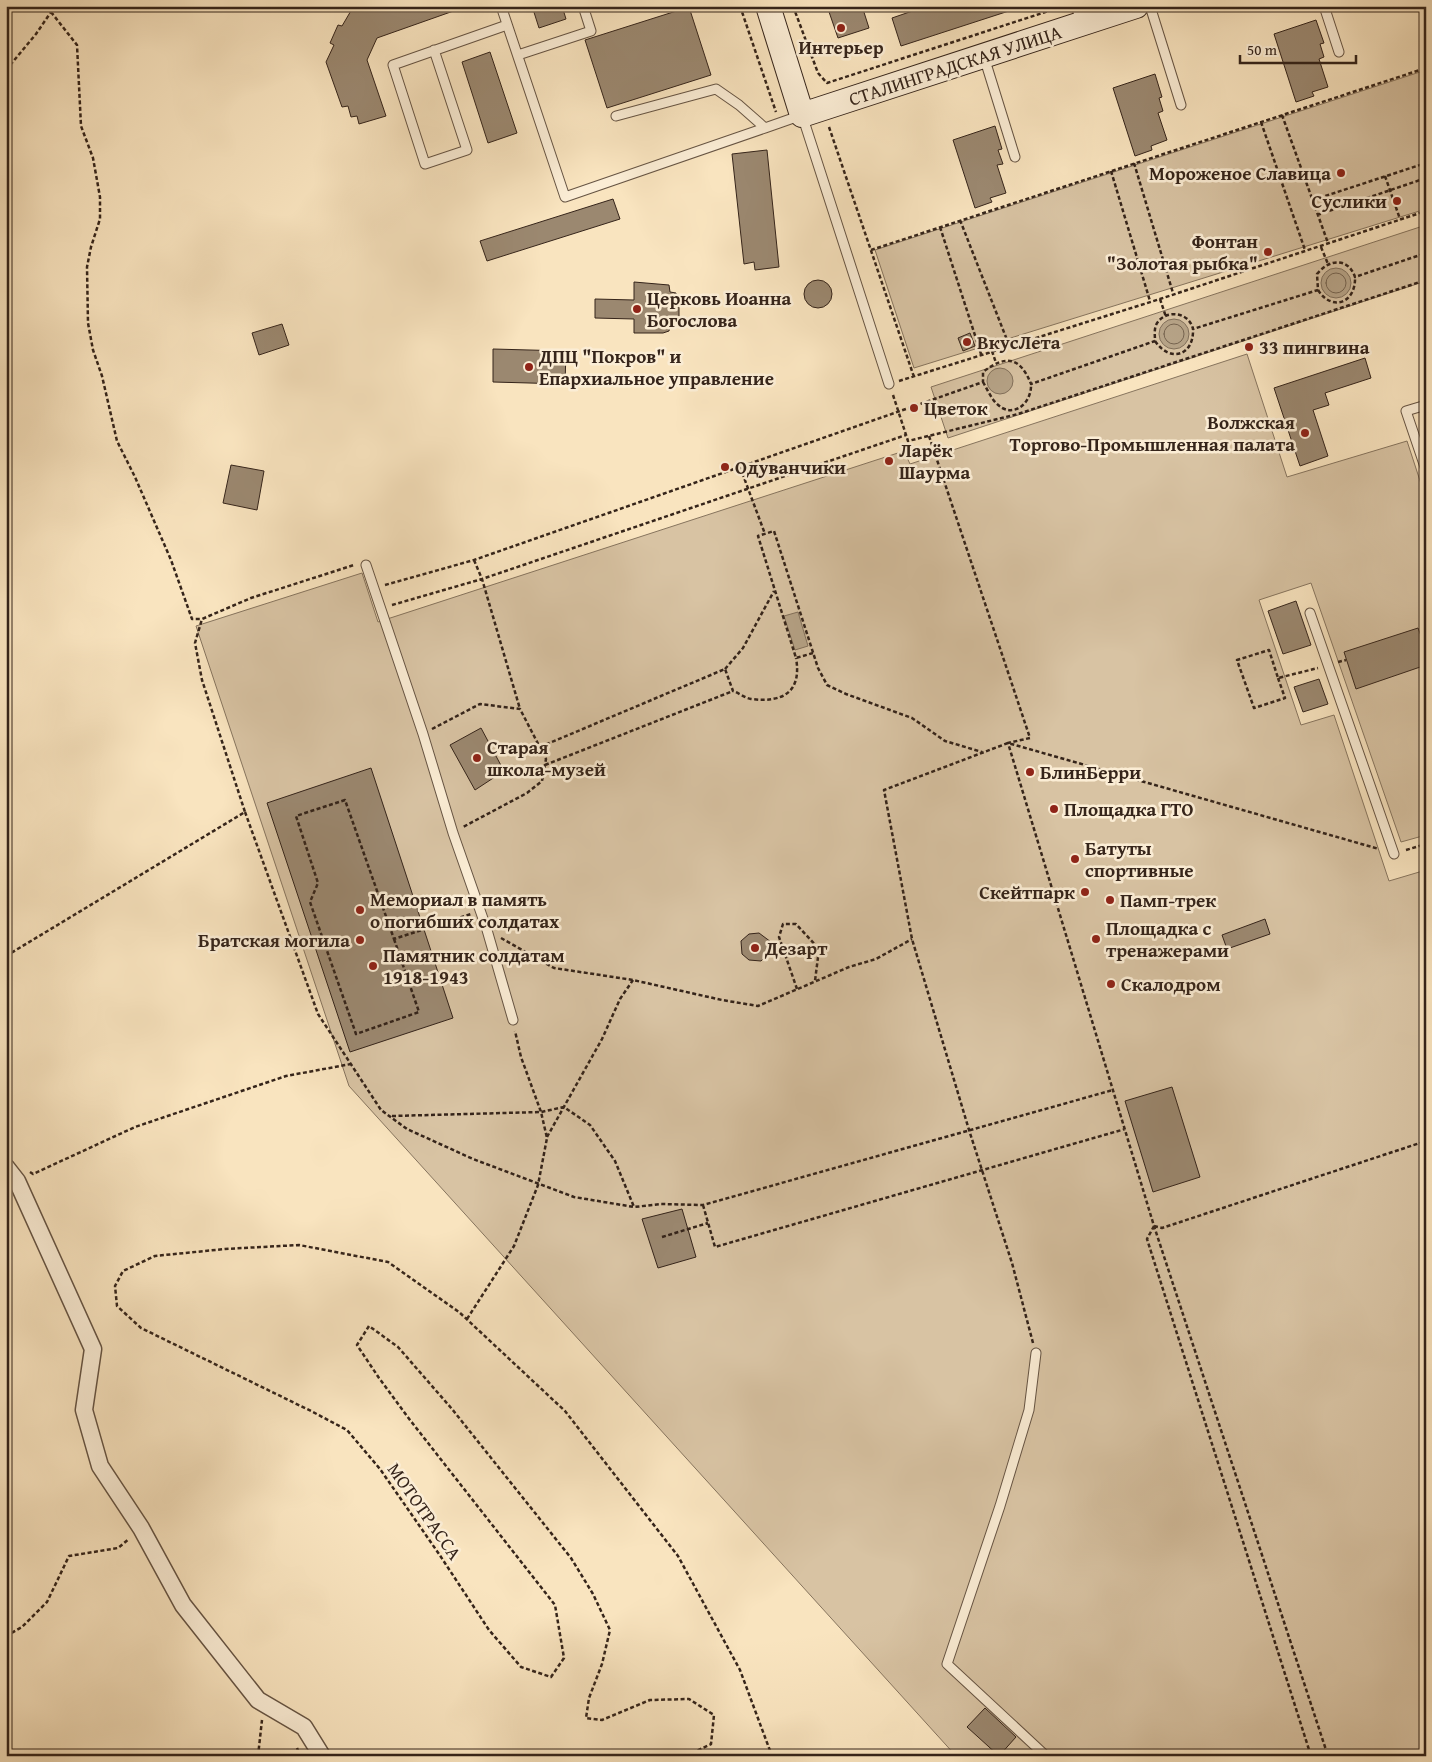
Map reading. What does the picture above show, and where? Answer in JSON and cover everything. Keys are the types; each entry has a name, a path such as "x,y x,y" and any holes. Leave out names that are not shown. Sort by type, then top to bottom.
{"street":[{"path":"768,6 812,112"},
{"name":"СТАЛИНГРАДСКАЯ УЛИЦА","path":"812,112 984,55 1079,15 1136,6"},
{"path":"6,1167 17,1181 93,1350 84,1410 100,1466 141,1528 183,1605 258,1700 304,1728 322,1756"}],"lane":[{"path":"501,6 565,197 812,112 889,384"},
{"path":"518,55 591,31 583,6"},
{"path":"1150,6 1181,104"},
{"path":"1324,6 1339,52"},
{"path":"434,50 467,150 425,164 393,65 434,50 507,25"},
{"path":"984,55 1015,157"},
{"path":"616,116 716,89 739,105 765,128"},
{"path":"1426,405 1406,411 1426,470"},
{"path":"366,565 424,734 453,833 479,912 487,930 513,1020"},
{"path":"1310,613 1394,854"},
{"path":"1036,1353 1029,1410 1000,1506 947,1664 1046,1756"}],"path":[{"path":"6,70 36,34 51,12 51,6"},
{"path":"740,6 779,123"},
{"path":"793,6 818,73 827,83 1064,6"},
{"path":"51,12 77,45 81,126 94,158 100,196 100,219 86,267 88,323 94,350 117,441 168,551 192,619 202,619 260,595 357,564 366,565"},
{"path":"871,250 1426,68"},
{"path":"812,112 871,250 914,377"},
{"path":"1282,115 1328,243"},
{"path":"1261,122 1305,250"},
{"path":"1134,163 1173,293"},
{"path":"1313,200 1426,163"},
{"path":"1111,170 1150,301"},
{"path":"1385,176 1400,219"},
{"path":"1317,214 1426,178"},
{"path":"1426,211 889,384 908,441 1018,414 1426,280"},
{"path":"960,220 1009,346"},
{"path":"940,227 981,354"},
{"path":"1320,246 1328,264"},
{"path":"1355,277 1426,253"},
{"path":"1337,262 1347,264 1355,277 1355,287 1351,296 1341,302 1331,302 1322,297 1318,290 1317,274 1328,264 1337,262"},
{"path":"1193,329 1318,290"},
{"path":"1160,298 1166,317"},
{"path":"1341,302 1343,307"},
{"path":"1176,314 1186,317 1192,322 1194,340 1189,348 1179,354 1169,354 1161,350 1155,341 1155,327 1159,321 1166,317 1176,314"},
{"path":"1031,384 1155,341"},
{"path":"992,351 996,363"},
{"path":"1179,354 1181,360"},
{"path":"1004,360 1017,363 1028,376 1031,392 1029,399 1023,406 1016,409 1002,408 996,403 983,382 983,372 996,363 1004,360"},
{"path":"374,589 474,560 983,382"},
{"path":"1016,409 1018,414"},
{"path":"381,609 482,579 906,435"},
{"path":"929,436 1030,738 1008,743 884,790 912,939 981,1170 1012,1263 1036,1353"},
{"path":"740,467 765,534"},
{"path":"545,765 733,691 750,698 765,699 776,699 788,693 794,686 797,677 796,658 758,536 774,531 818,668 827,685 846,694 912,718 945,741 983,752"},
{"path":"453,833 527,793 542,781 546,759 520,710 482,579 474,560"},
{"path":"540,747 725,669 743,648 774,590"},
{"path":"202,619 195,643 202,680 245,812 318,1014 381,1110 407,1129 473,1159 574,1197 634,1207 662,1204 703,1205 1113,1090"},
{"path":"1269,650 1278,678 1285,698 1254,708 1237,660 1269,650"},
{"path":"796,658 813,653"},
{"path":"1278,678 1346,660"},
{"path":"725,669 733,691"},
{"path":"424,734 480,704 520,710"},
{"path":"1008,743 1394,854 1426,844"},
{"path":"1008,743 1154,1226 1328,1756"},
{"path":"345,800 394,939 419,1012 356,1034 310,902 318,883 296,816 345,800"},
{"path":"6,956 245,812"},
{"path":"394,939 479,912"},
{"path":"797,989 779,937 783,924 796,924 819,949 815,981"},
{"path":"487,930 554,968 633,980 758,1006 849,967 876,959 912,939"},
{"path":"466,1319 514,1246 538,1185 547,1138 602,1038 620,999 633,980"},
{"path":"513,1020 521,1056 541,1112 547,1138"},
{"path":"26,1169 32,1174 135,1127 286,1076 351,1064"},
{"path":"390,1116 541,1112 564,1107 590,1125 615,1161 634,1207"},
{"path":"703,1205 715,1247 1125,1129"},
{"path":"1154,1226 1162,1228 1426,1140"},
{"path":"662,1237 708,1223"},
{"path":"1154,1226 1147,1239 1311,1756"},
{"name":"МОТОТРАССА","path":"686,1756 711,1744 714,1715 689,1699 650,1700 602,1720 586,1718 589,1698 602,1664 610,1630 593,1594 571,1558 452,1409 398,1347 369,1326 357,1345 378,1378 555,1605 564,1658 551,1677 521,1667 489,1630 380,1468 347,1430 141,1328 117,1306 115,1286 123,1271 155,1256 225,1249 299,1245 388,1262 459,1312 565,1411 678,1556 740,1670 772,1756"},
{"path":"6,1636 22,1627 47,1602 69,1556 118,1548 141,1528"},
{"path":"258,1756 264,1704"}],"shaded area":[{"path":"1426,70 1426,209 914,368 875,250"},
{"path":"1426,225 1426,281 948,438 931,387"},
{"path":"1247,354 1287,477 1407,441 1426,499 1426,835 1401,842 1311,583 1259,600 1301,725 1334,715 1389,881 1426,870 1426,1756 956,1756 349,1086 196,626 362,573 378,622 904,451 910,464"}],"water":[{"path":"1336,268 1347,272 1351,283 1347,294 1336,298 1325,294 1321,283 1325,272"},
{"path":"1174,319 1185,323 1189,334 1185,345 1174,349 1163,345 1159,334 1163,323"},
{"path":"1000,368 1009,372 1013,381 1009,390 1000,394 991,390 987,381 991,372"},
{"path":"798,612 808,646 795,650 784,616"}],"building":[{"path":"360,6 462,6 462,8 377,38 367,60 386,116 359,124 357,116 351,117 348,106 342,107 326,62 334,45 330,43 338,25 342,26 352,9"},
{"path":"532,6 562,6 566,19 539,28"},
{"path":"827,6 862,6 869,28 838,38"},
{"path":"927,6 1015,6 1015,9 901,46 892,18"},
{"path":"689,7 711,75 607,108 585,40"},
{"path":"1316,20 1324,43 1320,44 1324,57 1319,59 1328,87 1312,92 1314,96 1296,102 1274,34"},
{"path":"490,52 517,133 488,143 462,62"},
{"path":"1155,74 1162,97 1159,98 1163,111 1158,113 1167,140 1151,146 1152,150 1135,156 1113,88"},
{"path":"995,126 1002,149 998,150 1003,164 997,165 1006,193 990,198 992,202 975,208 953,140"},
{"path":"767,150 779,267 755,270 754,262 744,264 732,154"},
{"path":"613,199 620,219 487,261 480,241"},
{"path":"818,280 828,284 832,294 828,304 818,308 808,304 804,294 808,284"},
{"name":"Церковь Иоанна Богослова","path":"634,282 669,285 670,292 676,293 679,301 679,317 676,325 670,326 669,331 663,333 634,333 634,319 595,318 595,299 634,300"},
{"path":"282,324 289,345 259,355 252,333"},
{"name":"ВкусЛета","path":"970,333 975,346 963,351 958,338"},
{"name":"ДПЦ \"Покров\" и Епархиальное управление","path":"493,349 566,351 565,384 493,382"},
{"name":"Волжская Торгово-Промышленная палата","path":"1365,358 1371,378 1325,393 1329,405 1313,410 1328,456 1300,466 1274,388"},
{"path":"231,465 264,471 257,510 223,503"},
{"path":"1296,601 1311,645 1283,654 1268,611"},
{"path":"1418,628 1426,649 1426,665 1356,689 1344,652"},
{"path":"1319,679 1328,704 1303,712 1294,687"},
{"name":"Старая школа-музей","path":"481,728 504,771 475,790 450,745"},
{"name":"Мемориал в память о погибших солдатах","path":"371,768 453,1018 350,1052 267,803"},
{"path":"1265,919 1270,934 1227,949 1222,935"},
{"name":"Дезарт","path":"759,933 771,942 770,952 761,961 749,960 742,954 741,941 749,934"},
{"path":"1172,1087 1200,1177 1153,1192 1125,1101"},
{"path":"682,1209 696,1257 658,1268 642,1219"},
{"path":"985,1708 1016,1737 999,1756 967,1727"}],"place":[{"name":"Интерьер","path":"841,28"},
{"name":"Мороженое Славица","path":"1341,173"},
{"name":"Суслики","path":"1397,201"},
{"name":"Фонтан \"Золотая рыбка\"","path":"1268,252"},
{"name":"Церковь Иоанна Богослова","path":"637,309"},
{"name":"ВкусЛета","path":"967,342"},
{"name":"33 пингвина","path":"1249,347"},
{"name":"ДПЦ \"Покров\" и Епархиальное управление","path":"529,367"},
{"name":"Цветок","path":"914,408"},
{"name":"Волжская Торгово-Промышленная палата","path":"1305,433"},
{"name":"Ларёк Шаурма","path":"889,461"},
{"name":"Одуванчики","path":"725,467"},
{"name":"Старая школа-музей","path":"477,758"},
{"name":"БлинБерри","path":"1030,772"},
{"name":"Площадка ГТО","path":"1054,809"},
{"name":"Батуты спортивные","path":"1075,859"},
{"name":"Скейтпарк","path":"1085,892"},
{"name":"Памп-трек","path":"1110,900"},
{"name":"Мемориал в память о погибших солдатах","path":"360,910"},
{"name":"Площадка с тренажерами","path":"1096,939"},
{"name":"Братская могила","path":"360,940"},
{"name":"Дезарт","path":"755,948"},
{"name":"Памятник солдатам 1918-1943","path":"373,966"},
{"name":"Скалодром","path":"1111,984"}]}
